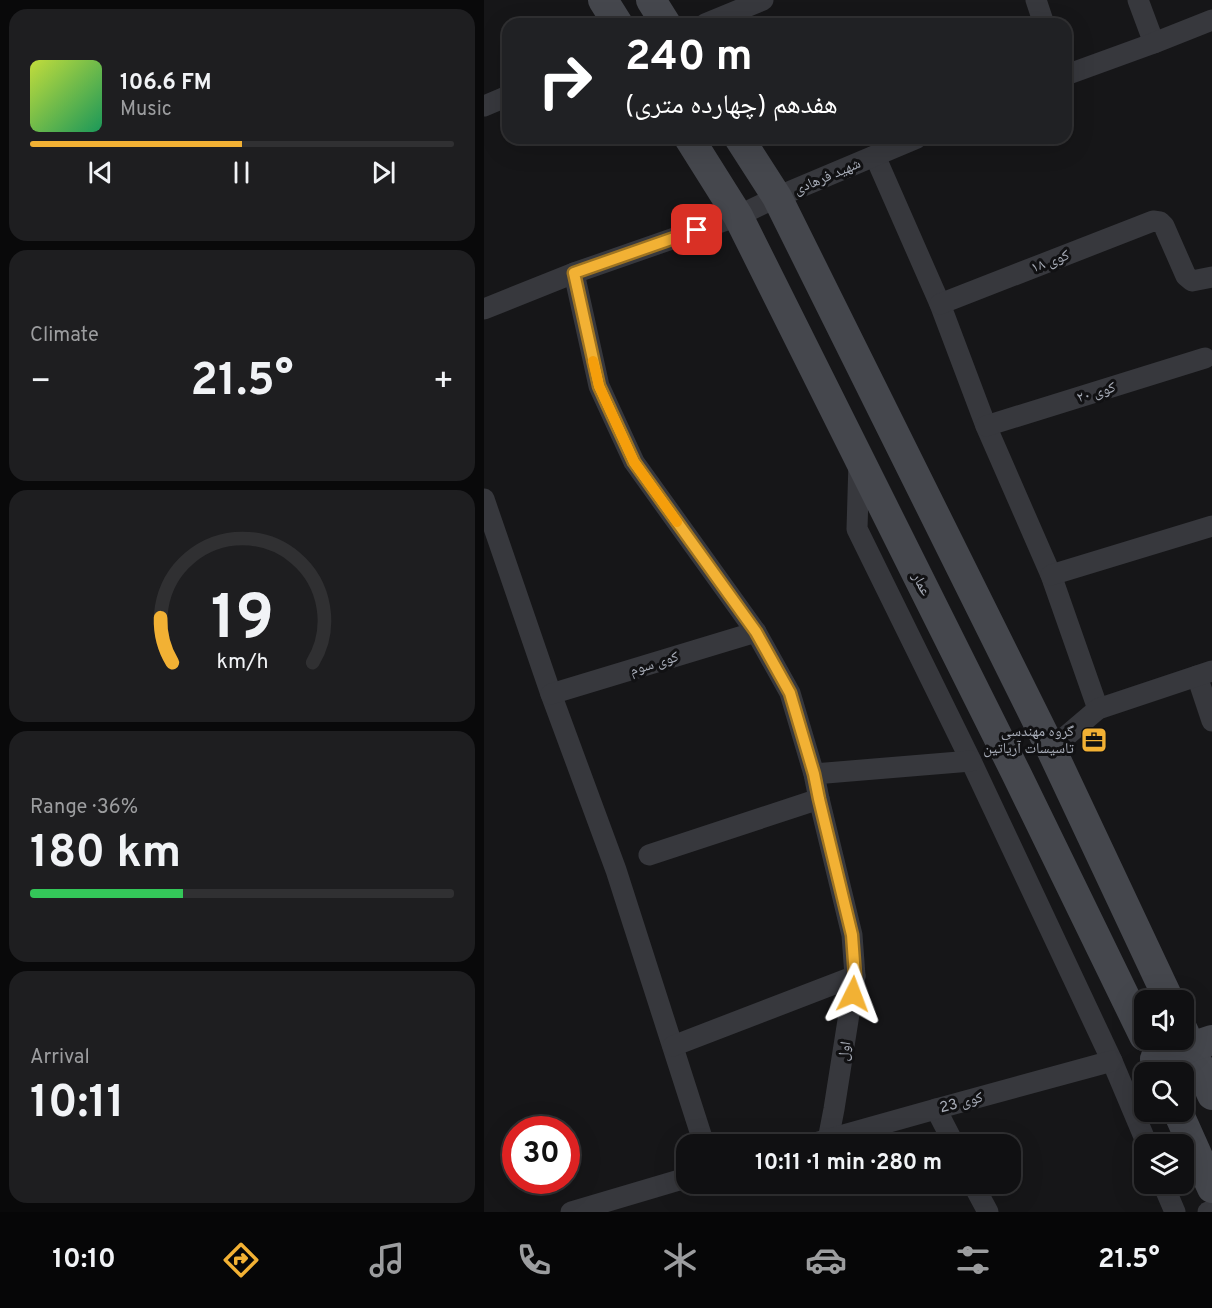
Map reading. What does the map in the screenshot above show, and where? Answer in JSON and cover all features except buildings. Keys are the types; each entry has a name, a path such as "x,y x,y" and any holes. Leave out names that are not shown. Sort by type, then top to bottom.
{"street":[{"path":"603,0 614,18"},
{"path":"651,0 662,18"},
{"path":"720,18 763,0"},
{"path":"1036,0 1042,18"},
{"path":"1138,0 1154,43"},
{"path":"1072,73 1212,20"},
{"path":"484,105 502,98"},
{"name":"عمار","path":"693,144 738,216 1016,773 1151,1052"},
{"path":"743,144 776,198 1051,749 1164,990"},
{"name":"شهید فرهادی","path":"484,309 574,273 738,216 903,144"},
{"path":"876,156 940,304 986,426 1051,575 1098,709"},
{"name":"کوی ۱۸","path":"940,304 1153,221 1160,222 1164,226 1186,276 1192,280 1212,277"},
{"name":"اول","path":"574,273 599,386 634,462 756,632 790,693 814,774 852,935 855,976 836,1097 822,1134"},
{"name":"کوی ۲۰","path":"986,426 1205,358"},
{"path":"859,459 857,529 971,761 1112,1061 1143,1134"},
{"path":"484,499 551,694 616,870 701,1134"},
{"path":"1051,575 1212,526"},
{"name":"کوی سوم","path":"551,694 756,632"},
{"path":"1051,749 1098,709 1204,674 1212,721"},
{"path":"814,774 971,761"},
{"path":"649,855 819,799"},
{"path":"673,1046 855,976"},
{"path":"1151,1052 1195,1038 1212,1095"},
{"name":"کوی 23","path":"847,1134 1112,1061"},
{"path":"936,1109 949,1134"},
{"path":"1182,1122 1212,1188"},
{"path":"579,1211 676,1181"},
{"path":"978,1194 988,1212"},
{"path":"1167,1194 1175,1212"}],"slow traffic":[{"path":"593,361 599,386 634,462 677,522"}],"place":[{"name":"گروه مهندسی تاسیسات آریاتین","path":"1094,740"}],"route":[{"path":"697,230 574,273 599,386 634,462 756,632 790,693 814,774 852,935 855,976 853,994"}]}
